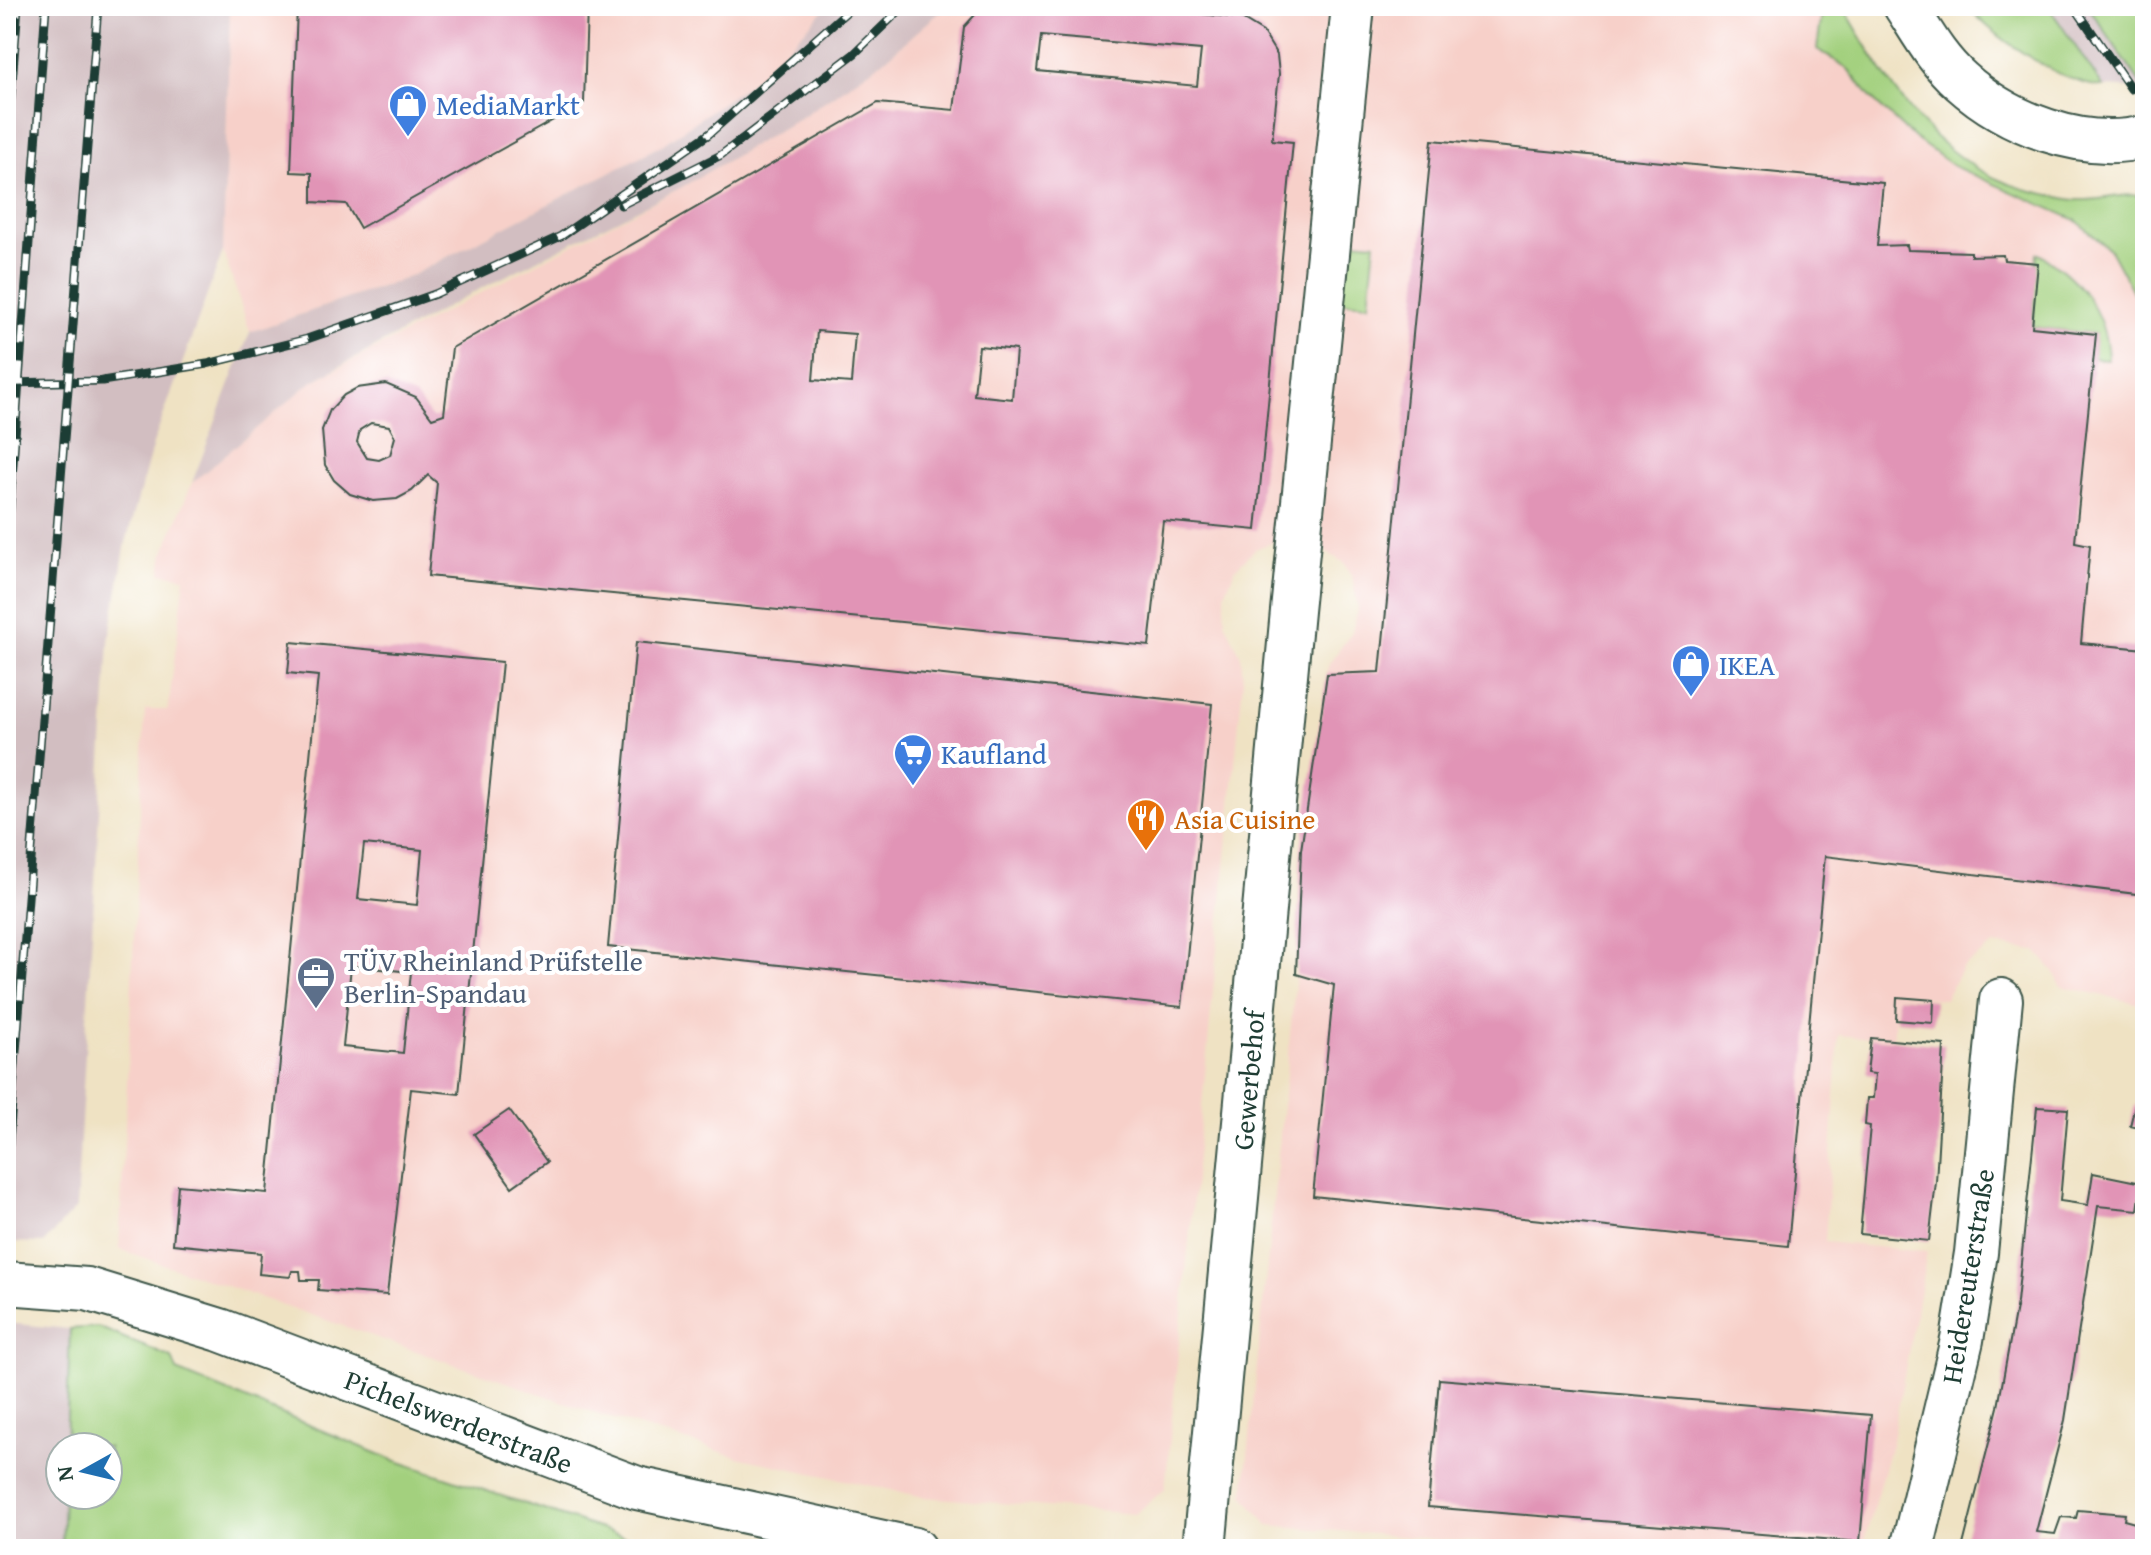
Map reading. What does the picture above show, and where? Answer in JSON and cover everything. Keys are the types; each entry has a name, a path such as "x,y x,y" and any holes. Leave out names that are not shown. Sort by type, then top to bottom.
{"street":[{"name":"Gewerbehof","path":"1204,1549 1292,611 1353,6"},
{"path":"1905,6 1937,54 1959,80 1982,98 2051,132 2100,141 2139,139"},
{"name":"Heidereuterstraße","path":"1912,1549 1969,1296 2001,1000"},
{"name":"Pichelswerderstraße","path":"6,1283 87,1289 220,1330 637,1488 915,1549"}],"shaded area":[{"path":"6,6 230,6 223,251 153,444 126,542 109,641 76,1208 44,1243 6,1242"},
{"path":"230,6 828,6 760,76 662,145 407,278 250,332 223,251"},
{"path":"828,6 947,6 883,61 803,116 680,188 476,291 310,383 192,483 250,332 407,278 662,145 760,76"},
{"path":"947,6 1843,6 1910,113 1960,159 2015,188 2077,200 2145,195 2145,1005 2061,986 2054,971 2036,951 1994,945 1962,968 1945,999 1897,996 1893,1040 1839,1035 1825,1242 1927,1252 1892,1440 1862,1549 1552,1549 1268,1525 1244,1496 1296,974 1301,850 1307,802 1329,664 1352,632 1358,607 1352,576 1344,563 1307,539 1283,538 1255,549 1235,569 1225,593 1225,622 1241,656 1243,680 1165,1489 1135,1514 924,1497 741,1458 596,1413 119,1249 145,710 168,710 185,577 161,573 164,552 192,483 310,383 680,188 803,116 883,61"},
{"path":"2048,6 2088,6 2144,89 2103,87"},
{"path":"6,1323 70,1329 67,1431 44,1431 44,1511 63,1511 62,1549 6,1549"}],"green space":[{"path":"1823,6 1843,6 1900,96 1947,147 1974,167 2005,183 2069,199 2145,195 2145,314 2111,251 2076,220 1953,166 1914,138 1871,98 1847,68 1817,49"},
{"path":"1968,6 2048,6 2103,87 2069,78 2030,57 1993,31"},
{"path":"2088,6 2145,6 2144,89"},
{"path":"1341,240 1375,243 1369,304 1335,301"},
{"path":"2037,253 2065,272 2087,296 2102,325 2108,359 2093,358 2095,334 2032,327"},
{"path":"98,1327 172,1358 177,1371 391,1459 661,1549 62,1549 63,1511 124,1511 124,1431 67,1431 70,1329"}],"building":[{"name":"MediaMarkt","path":"297,6 587,6 584,103 360,228 346,204 312,202 312,173 291,172"},
{"path":"983,6 1123,6 1240,18 1263,32 1277,55 1279,74 1272,140 1293,142 1256,530 1163,521 1149,646 428,576 437,483 428,475 412,491 397,499 373,501 350,494 334,480 325,465 322,430 330,410 344,395 357,388 386,384 416,397 432,418 444,414 452,348 878,103 954,110 964,27","holes":["1041,36 1201,50 1197,86 1037,71","817,331 855,334 851,383 813,380","979,346 1016,350 1012,399 974,395","371,423 389,426 395,437 390,455 379,460 367,458 357,442 360,430"]},
{"name":"IKEA","path":"1432,140 1883,183 1877,246 1907,245 1908,250 1971,252 1971,256 2003,255 2004,260 2038,263 2032,327 2096,334 2075,542 2090,545 2081,643 2145,649 2145,895 1825,856 1788,1246 1313,1196 1334,985 1296,974 1301,850 1327,674 1380,672"},
{"name":"TÜV Rheinland Prüfstelle Berlin-Spandau","path":"291,642 502,662 459,1094 411,1089 387,1295 318,1290 319,1280 301,1280 300,1271 292,1271 290,1277 259,1274 261,1253 173,1244 178,1185 267,1193 318,676 288,673","holes":["364,844 422,850 417,905 358,899","351,966 411,972 403,1053 343,1047"]},
{"name":"Kaufland","path":"636,642 1212,704 1182,1007 608,947"},
{"path":"1897,997 1934,1000 1933,1023 1896,1020"},
{"path":"1871,1038 1944,1045 1936,1182 1929,1241 1860,1234 1870,1126 1865,1125 1867,1098 1873,1098 1875,1074 1867,1073"},
{"path":"2135,1105 2145,1107 2145,1129 2130,1126"},
{"path":"2037,1107 2068,1109 2060,1201 2088,1205 2093,1173 2142,1183 2138,1210 2098,1206 2065,1420 2036,1532 2055,1534 2061,1517 2076,1518 2078,1510 2125,1514 2124,1520 2135,1523 2136,1530 2145,1530 2145,1549 1962,1549 1998,1407 2017,1302"},
{"path":"509,1110 547,1162 512,1187 474,1134"},
{"path":"1439,1379 1871,1415 1860,1542 1428,1507"}],"railway":[{"path":"6,159 18,6"},
{"path":"6,561 46,6"},
{"path":"6,1179 98,6"},
{"path":"6,383 102,381 207,364 307,339 435,294 561,236 709,134 853,6"},
{"path":"621,205 721,155 854,54 904,6"},
{"path":"2074,6 2131,89"}],"place":[{"name":"MediaMarkt","path":"408,138"},
{"name":"IKEA","path":"1691,698"},
{"name":"Kaufland","path":"913,787"},
{"name":"Asia Cuisine","path":"1146,852"},
{"name":"TÜV Rheinland Prüfstelle Berlin-Spandau","path":"316,1010"}]}
